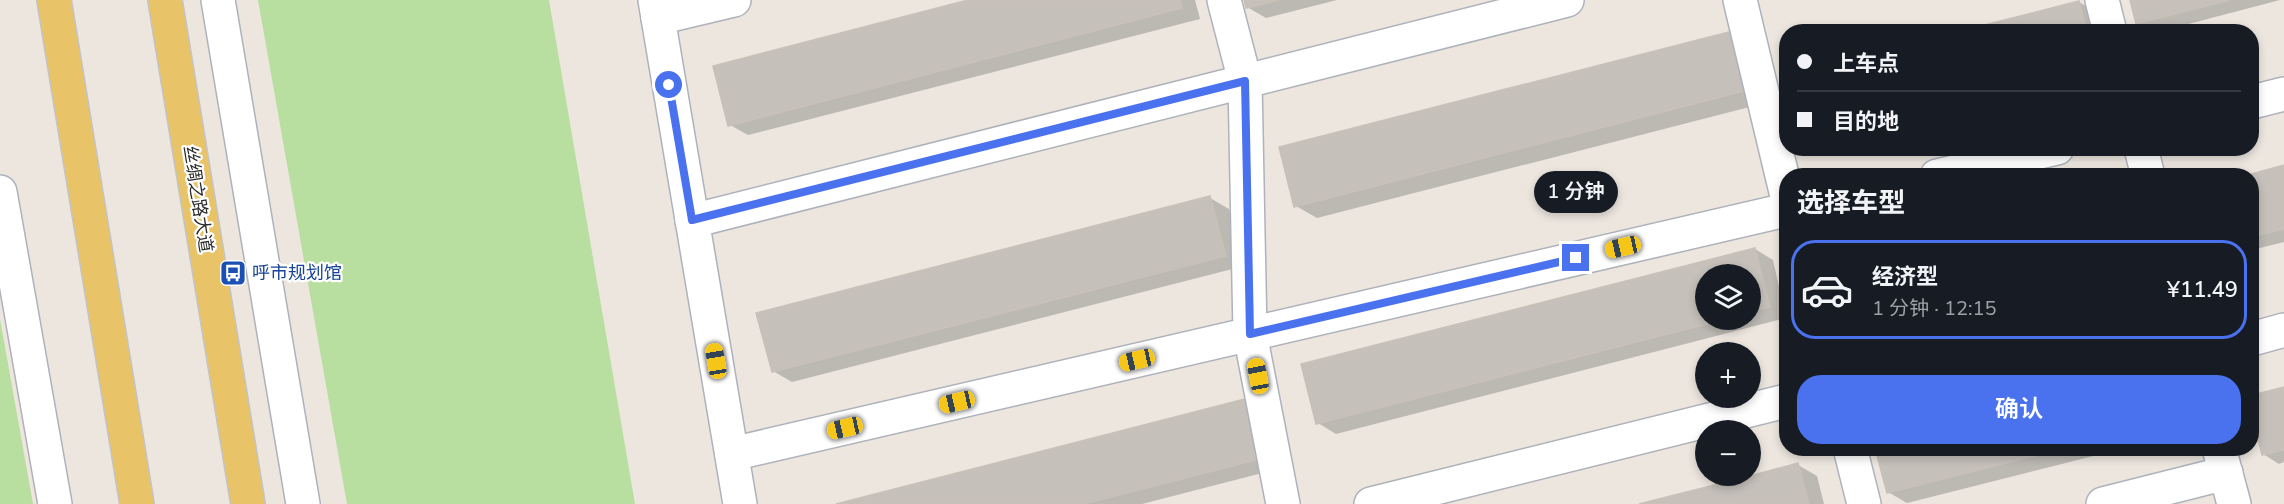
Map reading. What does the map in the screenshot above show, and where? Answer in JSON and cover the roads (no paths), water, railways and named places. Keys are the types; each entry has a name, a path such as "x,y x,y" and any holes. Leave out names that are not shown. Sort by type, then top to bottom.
{"main road":[{"path":"54,0 137,504"},
{"name":"丝绸之路大道","path":"165,0 248,504"}],"street":[{"path":"218,0 303,504"},
{"path":"734,0 656,9 740,504"},
{"path":"1224,0 1245,81 1250,334 1283,504"},
{"path":"692,220 1567,0"},
{"path":"1740,0 1780,168"},
{"path":"2102,0 2108,24"},
{"path":"2259,100 2284,94"},
{"path":"1971,168 2022,156"},
{"path":"0,192 55,504"},
{"path":"732,454 1779,212"},
{"path":"2259,337 2284,330"},
{"path":"1371,504 1779,403"},
{"path":"1852,456 1864,504"},
{"path":"2103,504 2226,475"}],"place":[{"name":"呼市规划馆","path":"233,273"}]}
